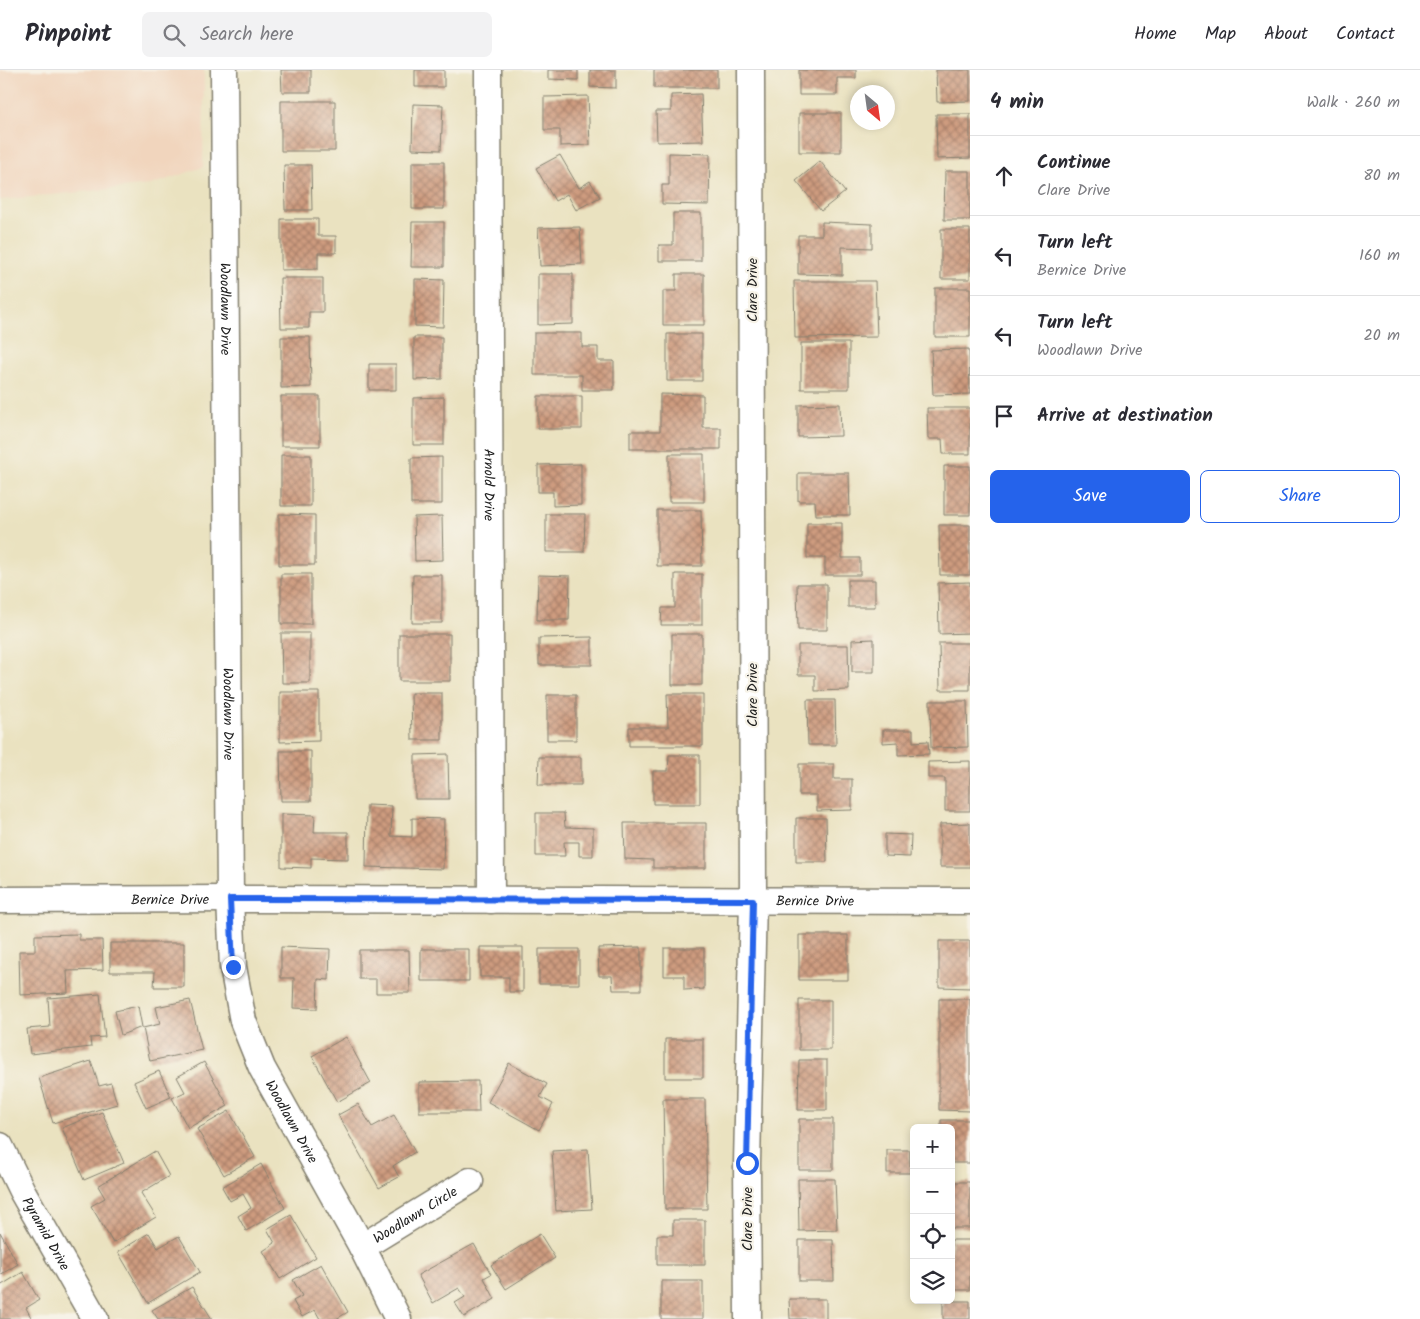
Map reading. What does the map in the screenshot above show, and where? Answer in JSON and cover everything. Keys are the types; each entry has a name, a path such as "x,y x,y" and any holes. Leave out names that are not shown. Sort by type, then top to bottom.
{"street":[{"name":"Woodlawn Drive","path":"224,70 230,899 233,967 243,1021 262,1068 362,1247 398,1319"},
{"name":"Arnold Drive","path":"488,70 491,900"},
{"name":"Clare Drive","path":"748,1319 747,1163 753,900 751,70"},
{"name":"Bernice Drive","path":"0,900 970,901"},
{"name":"Pyramid Drive","path":"0,1146 22,1191 95,1319"},
{"name":"Woodlawn Circle","path":"362,1247 470,1181"}],"shaded area":[{"path":"0,70 204,70 203,167 151,185 0,200"}],"building":[{"path":"281,70 311,70 311,92 282,92"},
{"path":"415,70 444,70 444,87 415,87"},
{"path":"548,70 578,70 578,80 548,79"},
{"path":"590,70 616,70 616,88 590,87"},
{"path":"654,70 717,70 717,88 654,88"},
{"path":"799,70 856,70 856,78 837,78 837,95 799,95"},
{"path":"936,70 970,70 970,101 937,102"},
{"path":"701,94 703,141 657,142 656,111 671,111 671,95"},
{"path":"588,96 590,145 560,146 560,130 544,130 544,97"},
{"path":"281,101 335,101 335,151 281,151"},
{"path":"413,104 443,105 441,150 412,149"},
{"path":"799,113 841,113 841,152 799,152"},
{"path":"936,114 970,114 970,158 937,159"},
{"path":"669,153 710,154 709,205 662,204 662,185 669,185"},
{"path":"560,155 579,188 590,181 600,197 576,210 567,194 555,201 536,168"},
{"path":"820,161 845,192 821,211 796,181"},
{"path":"412,162 444,162 444,209 412,209"},
{"path":"284,165 311,165 312,210 285,210"},
{"path":"945,171 970,171 970,220 944,220"},
{"path":"673,213 701,213 701,261 659,261 659,245 673,245"},
{"path":"281,219 318,219 318,236 336,236 336,253 318,253 318,269 281,270"},
{"path":"412,222 444,222 444,267 411,267"},
{"path":"822,222 872,224 872,248 842,247 842,275 798,274 798,235 822,235"},
{"path":"580,227 582,264 540,266 538,228"},
{"path":"941,229 970,229 970,279 941,279"},
{"path":"538,274 573,274 573,324 538,325"},
{"path":"676,274 704,274 704,325 663,325 663,291 676,291"},
{"path":"280,278 323,278 323,312 309,312 309,328 281,328"},
{"path":"415,279 444,280 443,327 415,326"},
{"path":"794,281 875,281 877,337 795,338"},
{"path":"935,288 970,288 970,337 935,337"},
{"path":"534,333 582,333 582,347 598,347 598,361 614,361 614,390 582,390 582,375 534,375"},
{"path":"667,334 702,334 702,381 667,381"},
{"path":"281,337 310,337 311,387 281,388"},
{"path":"414,337 442,337 442,379 414,380"},
{"path":"801,343 849,343 849,389 801,389"},
{"path":"969,349 970,394 933,395 931,350"},
{"path":"369,364 396,364 396,390 369,390"},
{"path":"660,394 703,395 703,428 721,428 721,449 630,449 630,431 660,431"},
{"path":"281,396 320,396 320,446 281,446"},
{"path":"538,396 582,396 582,429 538,429"},
{"path":"444,397 444,445 413,445 413,398"},
{"path":"840,404 841,436 798,437 798,405"},
{"path":"927,408 970,408 970,454 943,454 942,439 928,439"},
{"path":"669,454 704,454 704,502 669,502"},
{"path":"281,455 311,455 311,506 281,506"},
{"path":"442,457 442,504 411,504 411,458"},
{"path":"581,464 581,505 553,506 553,492 538,492 538,465"},
{"path":"944,466 970,466 970,515 944,515"},
{"path":"798,473 849,473 850,515 816,515 815,501 798,501"},
{"path":"657,510 701,510 702,566 657,566"},
{"path":"279,514 315,515 315,565 279,565"},
{"path":"546,514 585,514 584,552 546,552"},
{"path":"442,516 443,560 415,561 414,517"},
{"path":"807,523 842,523 842,558 860,558 860,575 825,575 825,558 807,558"},
{"path":"939,525 970,525 970,575 940,575"},
{"path":"281,574 311,574 311,624 281,624"},
{"path":"675,574 702,574 702,625 661,625 662,608 675,608"},
{"path":"413,575 442,575 442,623 412,623"},
{"path":"538,575 570,576 569,620 537,620"},
{"path":"848,580 875,580 875,607 848,607"},
{"path":"970,582 970,633 939,634 938,583"},
{"path":"797,584 827,584 827,630 798,630"},
{"path":"281,633 310,633 310,683 282,683"},
{"path":"399,634 450,634 450,681 399,681"},
{"path":"672,634 702,634 702,685 672,685"},
{"path":"592,637 592,665 539,665 539,638"},
{"path":"874,639 874,672 852,672 852,640"},
{"path":"939,643 970,643 970,690 940,690"},
{"path":"798,645 848,645 849,690 815,691 815,675 798,675"},
{"path":"280,692 319,692 319,741 280,742"},
{"path":"411,693 442,693 442,740 412,740"},
{"path":"667,694 703,694 703,746 629,746 629,727 668,727"},
{"path":"547,695 576,695 576,740 547,740"},
{"path":"807,700 835,700 836,745 808,745"},
{"path":"930,701 967,701 968,747 931,748"},
{"path":"883,730 913,730 913,742 928,741 929,754 898,755 898,742 883,743"},
{"path":"280,751 311,751 311,801 281,801"},
{"path":"448,754 449,799 415,799 415,755"},
{"path":"669,755 700,755 700,804 653,804 653,771 668,771"},
{"path":"539,757 581,757 581,785 538,785"},
{"path":"970,761 970,811 945,811 945,778 928,778 928,762"},
{"path":"799,764 834,764 834,779 852,779 852,810 817,811 817,795 799,795"},
{"path":"367,805 392,806 391,836 412,837 412,818 444,819 443,869 366,867"},
{"path":"536,813 564,813 565,827 593,828 593,856 579,856 579,842 564,842 565,856 536,856"},
{"path":"281,814 315,815 314,832 348,832 348,859 311,858 311,868 281,867"},
{"path":"796,818 826,818 827,862 796,862"},
{"path":"624,823 706,823 706,868 653,868 653,860 625,859"},
{"path":"970,823 970,867 940,867 940,824"},
{"path":"885,834 911,835 910,857 885,856"},
{"path":"79,934 79,940 102,940 103,970 67,971 68,993 20,995 19,951 35,951 35,935"},
{"path":"799,935 848,935 848,980 799,980"},
{"path":"939,941 970,941 970,988 939,987"},
{"path":"110,943 184,943 184,987 154,987 155,972 110,972"},
{"path":"281,947 330,949 329,980 318,979 317,1009 293,1008 294,978 281,978"},
{"path":"480,947 523,947 523,992 509,992 509,977 480,977"},
{"path":"641,947 641,990 613,990 612,976 599,976 598,948"},
{"path":"664,948 704,948 704,989 684,990 684,976 664,976"},
{"path":"421,949 469,949 469,981 421,981"},
{"path":"539,949 579,949 579,984 539,984"},
{"path":"359,950 409,950 410,993 376,993 376,979 359,979"},
{"path":"100,994 105,1037 90,1038 91,1047 30,1054 27,1029 50,1027 48,998"},
{"path":"939,999 970,999 970,1111 939,1110"},
{"path":"190,1000 202,1050 150,1061 143,1028 160,1024 156,1007"},
{"path":"799,1000 831,1000 831,1050 799,1050"},
{"path":"138,1006 142,1027 121,1035 115,1011"},
{"path":"346,1037 371,1083 337,1102 312,1056"},
{"path":"665,1039 703,1039 703,1078 665,1078"},
{"path":"799,1060 827,1060 827,1110 798,1110"},
{"path":"91,1061 99,1086 111,1083 117,1104 53,1123 39,1078"},
{"path":"204,1062 228,1106 188,1128 172,1098 185,1092 177,1077"},
{"path":"509,1063 547,1084 540,1097 553,1104 539,1130 488,1102"},
{"path":"159,1071 171,1097 146,1108 134,1082"},
{"path":"478,1081 479,1112 419,1112 419,1082"},
{"path":"663,1099 705,1099 707,1209 665,1209"},
{"path":"358,1104 372,1127 394,1115 415,1152 393,1166 399,1177 379,1188 338,1115"},
{"path":"229,1111 255,1157 224,1175 197,1129"},
{"path":"102,1112 124,1163 84,1180 62,1128"},
{"path":"799,1119 833,1119 833,1170 799,1170"},
{"path":"941,1120 970,1120 970,1163 955,1163 955,1124 941,1124"},
{"path":"588,1149 592,1209 556,1211 552,1151"},
{"path":"887,1150 910,1150 910,1173 887,1173"},
{"path":"155,1151 169,1176 141,1193 156,1217 113,1243 91,1206 105,1198 98,1186"},
{"path":"261,1164 285,1208 246,1231 238,1216 251,1208 243,1194 230,1201 222,1187"},
{"path":"798,1179 835,1179 837,1230 799,1231"},
{"path":"955,1182 970,1182 970,1228 955,1228"},
{"path":"291,1215 316,1257 280,1279 263,1251 275,1243 267,1229"},
{"path":"673,1220 705,1220 705,1265 657,1265 657,1235 673,1235"},
{"path":"0,1232 18,1264 0,1275"},
{"path":"149,1233 158,1248 179,1236 200,1272 148,1303 118,1252"},
{"path":"540,1234 555,1258 506,1289 491,1265"},
{"path":"799,1240 833,1240 834,1281 799,1281"},
{"path":"955,1240 970,1240 970,1290 955,1290"},
{"path":"474,1244 491,1274 484,1278 495,1299 464,1317 455,1303 465,1297 459,1288 433,1303 418,1275"},
{"path":"321,1264 348,1312 336,1319 320,1319 315,1310 302,1317 293,1301 302,1296 293,1280"},
{"path":"23,1272 39,1300 26,1308 32,1319 0,1319 0,1286"},
{"path":"661,1281 703,1281 703,1319 661,1319"},
{"path":"192,1287 212,1319 158,1319 152,1310"},
{"path":"789,1299 826,1299 826,1319 790,1319"},
{"path":"955,1301 970,1301 970,1319 943,1319 943,1304 955,1304"}],"route":[{"path":"233,967 230,899 753,900 747,1163"}]}
